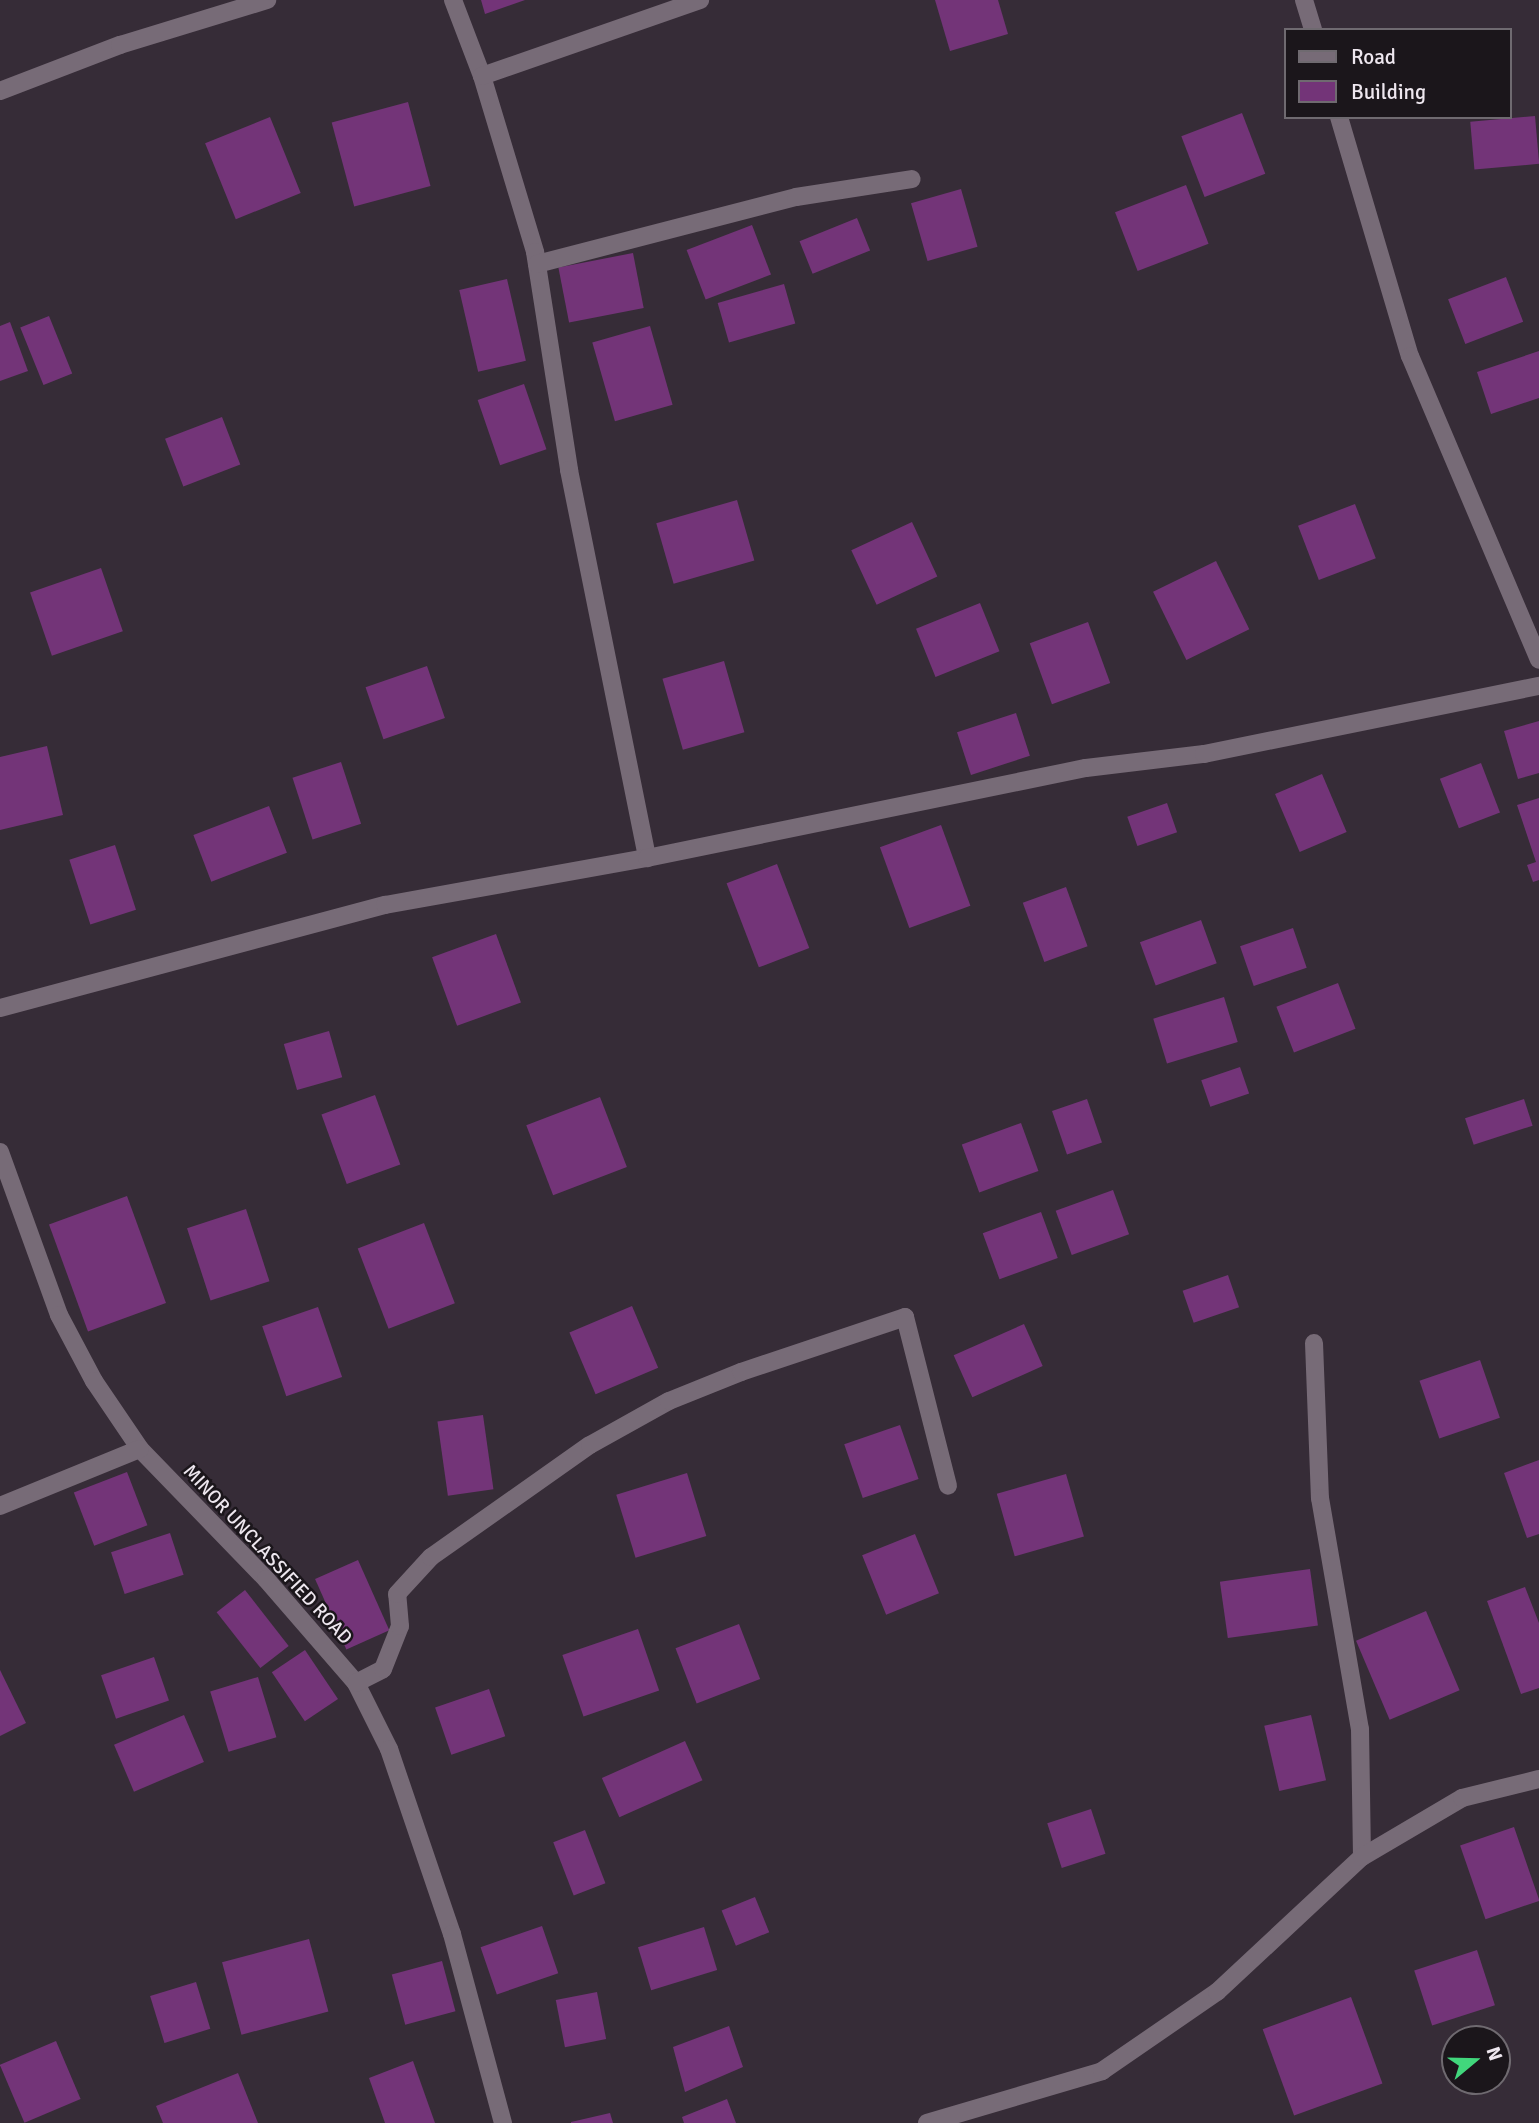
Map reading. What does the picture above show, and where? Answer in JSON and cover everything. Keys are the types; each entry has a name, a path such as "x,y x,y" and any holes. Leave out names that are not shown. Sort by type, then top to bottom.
{"street":[{"path":"0,91 120,45 267,0"},
{"path":"453,0 482,76 537,264 569,470 647,858"},
{"path":"482,76 700,0"},
{"path":"1304,0 1312,28"},
{"path":"1340,119 1410,356 1539,660"},
{"path":"537,264 796,197 912,179"},
{"path":"0,1008 385,905 647,858 1086,768 1204,754 1539,686"},
{"name":"MINOR UNCLASSIFIED ROAD","path":"0,1152 59,1315 94,1381 140,1449 266,1579 356,1683 389,1749 452,1934 503,2123"},
{"path":"356,1683 383,1669 400,1626 397,1594 431,1557 590,1445 669,1401 741,1372 905,1317 948,1486"},
{"path":"1314,1343 1320,1498 1360,1729 1362,1857"},
{"path":"0,1506 140,1449"},
{"path":"927,2123 1102,2071 1217,1992 1362,1857 1462,1798 1539,1779"}],"building":[{"path":"481,0 525,0 485,14"},
{"path":"935,0 998,0 1008,34 950,51"},
{"path":"408,102 431,186 354,206 332,122"},
{"path":"1242,113 1265,174 1205,197 1181,136"},
{"path":"1535,116 1539,164 1474,169 1470,122"},
{"path":"270,117 301,193 236,219 205,143"},
{"path":"1186,185 1209,244 1138,271 1115,212"},
{"path":"961,189 978,247 928,261 911,203"},
{"path":"857,218 870,250 813,274 800,241"},
{"path":"752,225 771,274 706,300 687,250"},
{"path":"633,253 644,308 569,322 558,268"},
{"path":"1506,277 1523,322 1465,344 1448,299"},
{"path":"507,279 526,361 478,372 459,290"},
{"path":"784,284 795,323 729,342 718,303"},
{"path":"49,316 72,373 43,385 20,328"},
{"path":"10,322 28,371 0,381 0,326"},
{"path":"650,326 673,405 615,421 592,343"},
{"path":"1539,351 1539,398 1491,414 1477,372"},
{"path":"524,384 546,449 500,465 478,400"},
{"path":"222,417 240,465 183,486 165,439"},
{"path":"737,500 754,561 674,584 656,523"},
{"path":"1355,504 1376,558 1319,580 1298,526"},
{"path":"912,522 937,576 877,605 851,550"},
{"path":"1216,561 1249,629 1186,660 1153,592"},
{"path":"101,568 123,631 52,656 30,592"},
{"path":"980,603 999,651 936,677 916,629"},
{"path":"1088,622 1110,683 1052,704 1030,643"},
{"path":"724,661 744,732 683,750 662,679"},
{"path":"427,666 445,718 383,739 366,687"},
{"path":"1016,713 1030,756 971,775 957,732"},
{"path":"1539,721 1539,773 1518,779 1504,731"},
{"path":"47,746 63,815 0,830 0,757"},
{"path":"341,762 361,824 313,840 292,778"},
{"path":"1481,763 1500,812 1459,828 1440,779"},
{"path":"1322,774 1347,832 1300,852 1275,794"},
{"path":"1539,798 1539,880 1533,882 1527,865 1536,862 1517,805"},
{"path":"1167,803 1177,832 1137,846 1127,817"},
{"path":"269,806 287,853 211,882 193,835"},
{"path":"941,825 970,906 909,928 880,847"},
{"path":"115,845 136,910 90,925 69,860"},
{"path":"777,864 809,948 759,967 727,883"},
{"path":"1066,887 1088,946 1044,962 1023,903"},
{"path":"1201,920 1217,963 1156,985 1140,942"},
{"path":"1293,928 1307,968 1254,986 1240,946"},
{"path":"496,934 521,1003 457,1026 432,957"},
{"path":"1338,983 1356,1029 1294,1052 1276,1007"},
{"path":"1224,997 1238,1042 1167,1064 1153,1019"},
{"path":"329,1031 342,1077 297,1090 284,1044"},
{"path":"1240,1067 1249,1093 1210,1107 1201,1080"},
{"path":"375,1095 400,1165 347,1184 321,1114"},
{"path":"600,1097 627,1167 553,1195 526,1125"},
{"path":"1087,1099 1102,1142 1067,1155 1052,1111"},
{"path":"1524,1099 1533,1126 1474,1145 1465,1118"},
{"path":"1021,1123 1038,1171 979,1192 962,1145"},
{"path":"1113,1190 1129,1234 1072,1255 1056,1211"},
{"path":"127,1196 166,1303 88,1332 49,1224"},
{"path":"246,1209 269,1281 211,1300 187,1228"},
{"path":"1041,1212 1058,1258 999,1279 983,1233"},
{"path":"424,1223 455,1303 389,1329 358,1248"},
{"path":"1228,1275 1239,1307 1194,1323 1183,1291"},
{"path":"632,1306 658,1368 596,1394 569,1333"},
{"path":"318,1307 342,1377 286,1396 262,1326"},
{"path":"1024,1324 1043,1366 972,1397 954,1355"},
{"path":"1480,1360 1500,1418 1439,1439 1419,1381"},
{"path":"483,1415 493,1489 448,1496 437,1421"},
{"path":"900,1425 919,1479 863,1498 844,1444"},
{"path":"1539,1460 1539,1534 1527,1538 1504,1473"},
{"path":"127,1472 147,1525 94,1546 74,1492"},
{"path":"687,1473 706,1536 636,1558 616,1495"},
{"path":"1066,1474 1084,1536 1015,1556 997,1494"},
{"path":"170,1533 184,1575 125,1594 111,1552"},
{"path":"915,1534 939,1593 886,1615 862,1555"},
{"path":"358,1560 389,1630 346,1649 315,1579"},
{"path":"1310,1569 1318,1625 1228,1638 1220,1582"},
{"path":"1525,1587 1539,1623 1539,1688 1521,1694 1487,1601"},
{"path":"245,1590 289,1646 260,1668 217,1612"},
{"path":"1426,1611 1460,1690 1390,1720 1356,1641"},
{"path":"739,1624 760,1679 697,1703 676,1648"},
{"path":"638,1629 659,1690 584,1717 562,1655"},
{"path":"305,1650 338,1699 305,1721 272,1672"},
{"path":"154,1657 169,1700 116,1719 101,1675"},
{"path":"0,1670 26,1723 0,1736"},
{"path":"258,1677 276,1737 229,1752 210,1692"},
{"path":"489,1689 505,1736 451,1755 435,1708"},
{"path":"184,1715 204,1762 134,1792 114,1745"},
{"path":"1311,1715 1326,1780 1279,1791 1264,1726"},
{"path":"685,1741 702,1780 619,1817 602,1778"},
{"path":"1091,1809 1106,1854 1062,1868 1047,1823"},
{"path":"1514,1827 1539,1901 1485,1919 1460,1846"},
{"path":"585,1830 605,1883 574,1895 553,1842"},
{"path":"755,1897 769,1932 736,1946 722,1910"},
{"path":"542,1926 558,1973 497,1994 481,1947"},
{"path":"704,1927 717,1970 651,1990 638,1947"},
{"path":"309,1939 328,2011 241,2035 222,1962"},
{"path":"1477,1950 1495,2005 1432,2026 1414,1970"},
{"path":"442,1961 455,2011 405,2025 392,1974"},
{"path":"196,1982 210,2029 164,2043 150,1996"},
{"path":"597,1992 606,2039 565,2047 556,2000"},
{"path":"1351,1997 1382,2083 1294,2116 1263,2029"},
{"path":"729,2026 743,2067 685,2092 673,2047"},
{"path":"56,2041 81,2099 24,2123 0,2065"},
{"path":"413,2061 435,2123 385,2123 369,2078"},
{"path":"238,2073 258,2123 163,2123 156,2106"},
{"path":"727,2099 736,2123 684,2123 682,2117"},
{"path":"610,2113 613,2123 571,2123 571,2122"}]}
